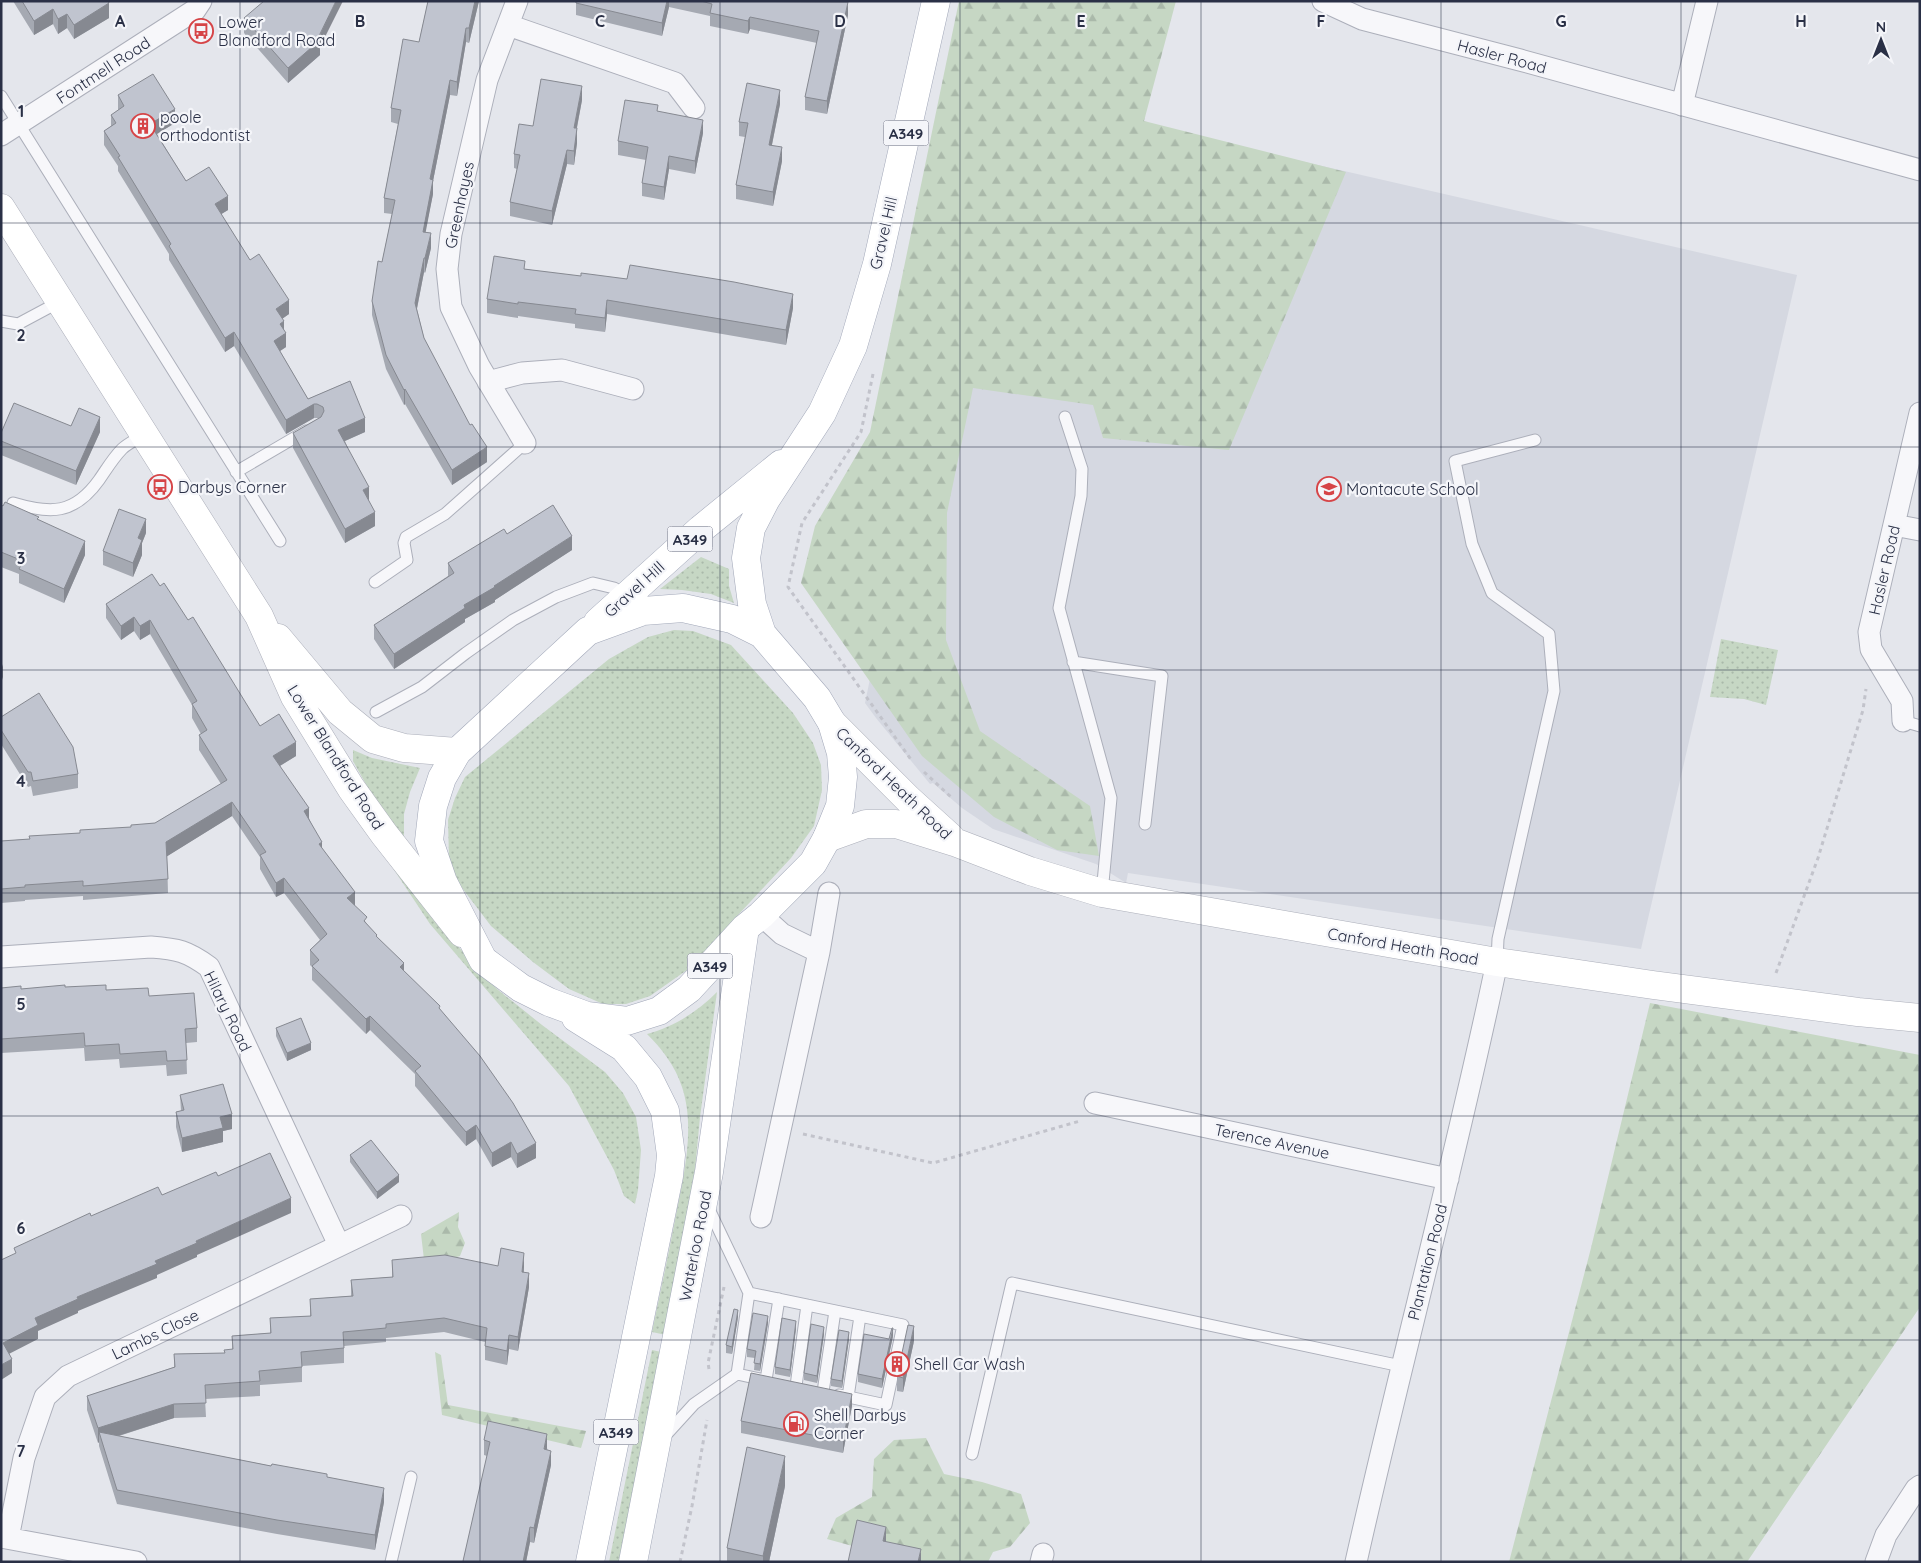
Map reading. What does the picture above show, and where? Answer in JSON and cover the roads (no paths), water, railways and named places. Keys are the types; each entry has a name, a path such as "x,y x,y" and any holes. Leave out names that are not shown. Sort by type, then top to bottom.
{"main road":[{"name":"Gravel Hill","path":"762,634 752,604 746,558 751,528 766,499 822,413 853,346 877,264 936,1"},
{"name":"Lower Blandford Road","path":"1,208 259,616 340,712 373,739 404,748 457,752"},
{"name":"Gravel Hill","path":"588,631 701,529 796,452"},
{"name":"A349","path":"549,1002 587,1016 627,1021 659,1010 689,989 812,863 827,838 840,806 843,777 841,753 832,723 817,698 762,634 732,620 683,608 642,611 588,631 457,752 442,778 434,806 429,841 443,882 483,960 521,988 549,1002 624,1048 648,1077 665,1110 671,1155 669,1176 590,1562"},
{"name":"Lower Blandford Road","path":"259,616 295,697 351,788 384,834 483,960"},
{"name":"Canford Heath Road","path":"832,723 908,799 957,844"},
{"name":"Canford Heath Road","path":"827,838 866,824 896,824 1030,871 1102,893 1497,962 1766,1000 1920,1018"},
{"name":"Waterloo Road","path":"633,1562 704,1199 753,922"},
{"name":"Canford Heath Road","path":"1858,1012 1920,1007"}],"street":[{"name":"Fontmell Road","path":"1,135 195,10 201,1"},
{"name":"Greenhayes","path":"517,1 488,80 451,234 447,269 451,307 479,366 525,443"},
{"name":"Hasler Road","path":"1323,1 1362,19 1920,170"},
{"path":"1682,105 1707,1"},
{"path":"508,25 675,83 694,108"},
{"path":"488,382 522,373 562,370 633,389"},
{"name":"Hasler Road","path":"1911,724 1902,701 1871,649 1869,632 1920,413"},
{"path":"1894,525 1920,530"},
{"path":"761,1217 819,952 829,892"},
{"path":"753,922 819,952"},
{"name":"Hilary Road","path":"1,956 151,947 170,948 192,954 208,968 339,1245"},
{"name":"Plantation Road","path":"1356,1562 1401,1366 1472,1080 1497,962"},
{"name":"Terence Avenue","path":"1095,1103 1448,1179"},
{"name":"Lambs Close","path":"5,1537 24,1458 45,1398 68,1376 401,1216"},
{"path":"1876,1562 1886,1535 1916,1489 1920,1486"},
{"path":"5,1537 136,1562"}],"lane":[{"path":"1,96 280,541"},
{"path":"1,321 18,324 61,301"},
{"path":"1065,417 1082,469 1081,496 1059,608 1110,798 1102,893"},
{"path":"236,472 317,425"},
{"path":"13,503 45,511 59,510 73,505 90,492 122,449 145,434"},
{"path":"1497,962 1498,939 1554,691 1549,634 1492,593 1472,544 1455,461 1535,440"},
{"path":"375,582 407,560 404,543 406,537 445,514 525,443"},
{"path":"376,712 422,687 513,620 556,597 593,583 614,588 627,596"},
{"path":"1073,662 1162,676 1145,824"},
{"path":"704,1199 748,1293 737,1374"},
{"path":"972,1454 1012,1283 1401,1366"},
{"path":"655,1447 694,1404 737,1374 886,1405 903,1325 748,1293"},
{"path":"774,1382 779,1299"},
{"path":"807,1305 810,1389"},
{"path":"810,1389 834,1311"},
{"path":"848,1398 860,1316"},
{"path":"391,1562 411,1477"}],"place":[{"name":"Lower Blandford Road","path":"201,31"},
{"name":"poole orthodontist","path":"143,126"},
{"name":"Darbys Corner","path":"160,487"},
{"name":"Montacute School","path":"1329,489"},
{"name":"Shell Car Wash","path":"897,1364"},
{"name":"Shell Darbys Corner","path":"796,1424"}]}
